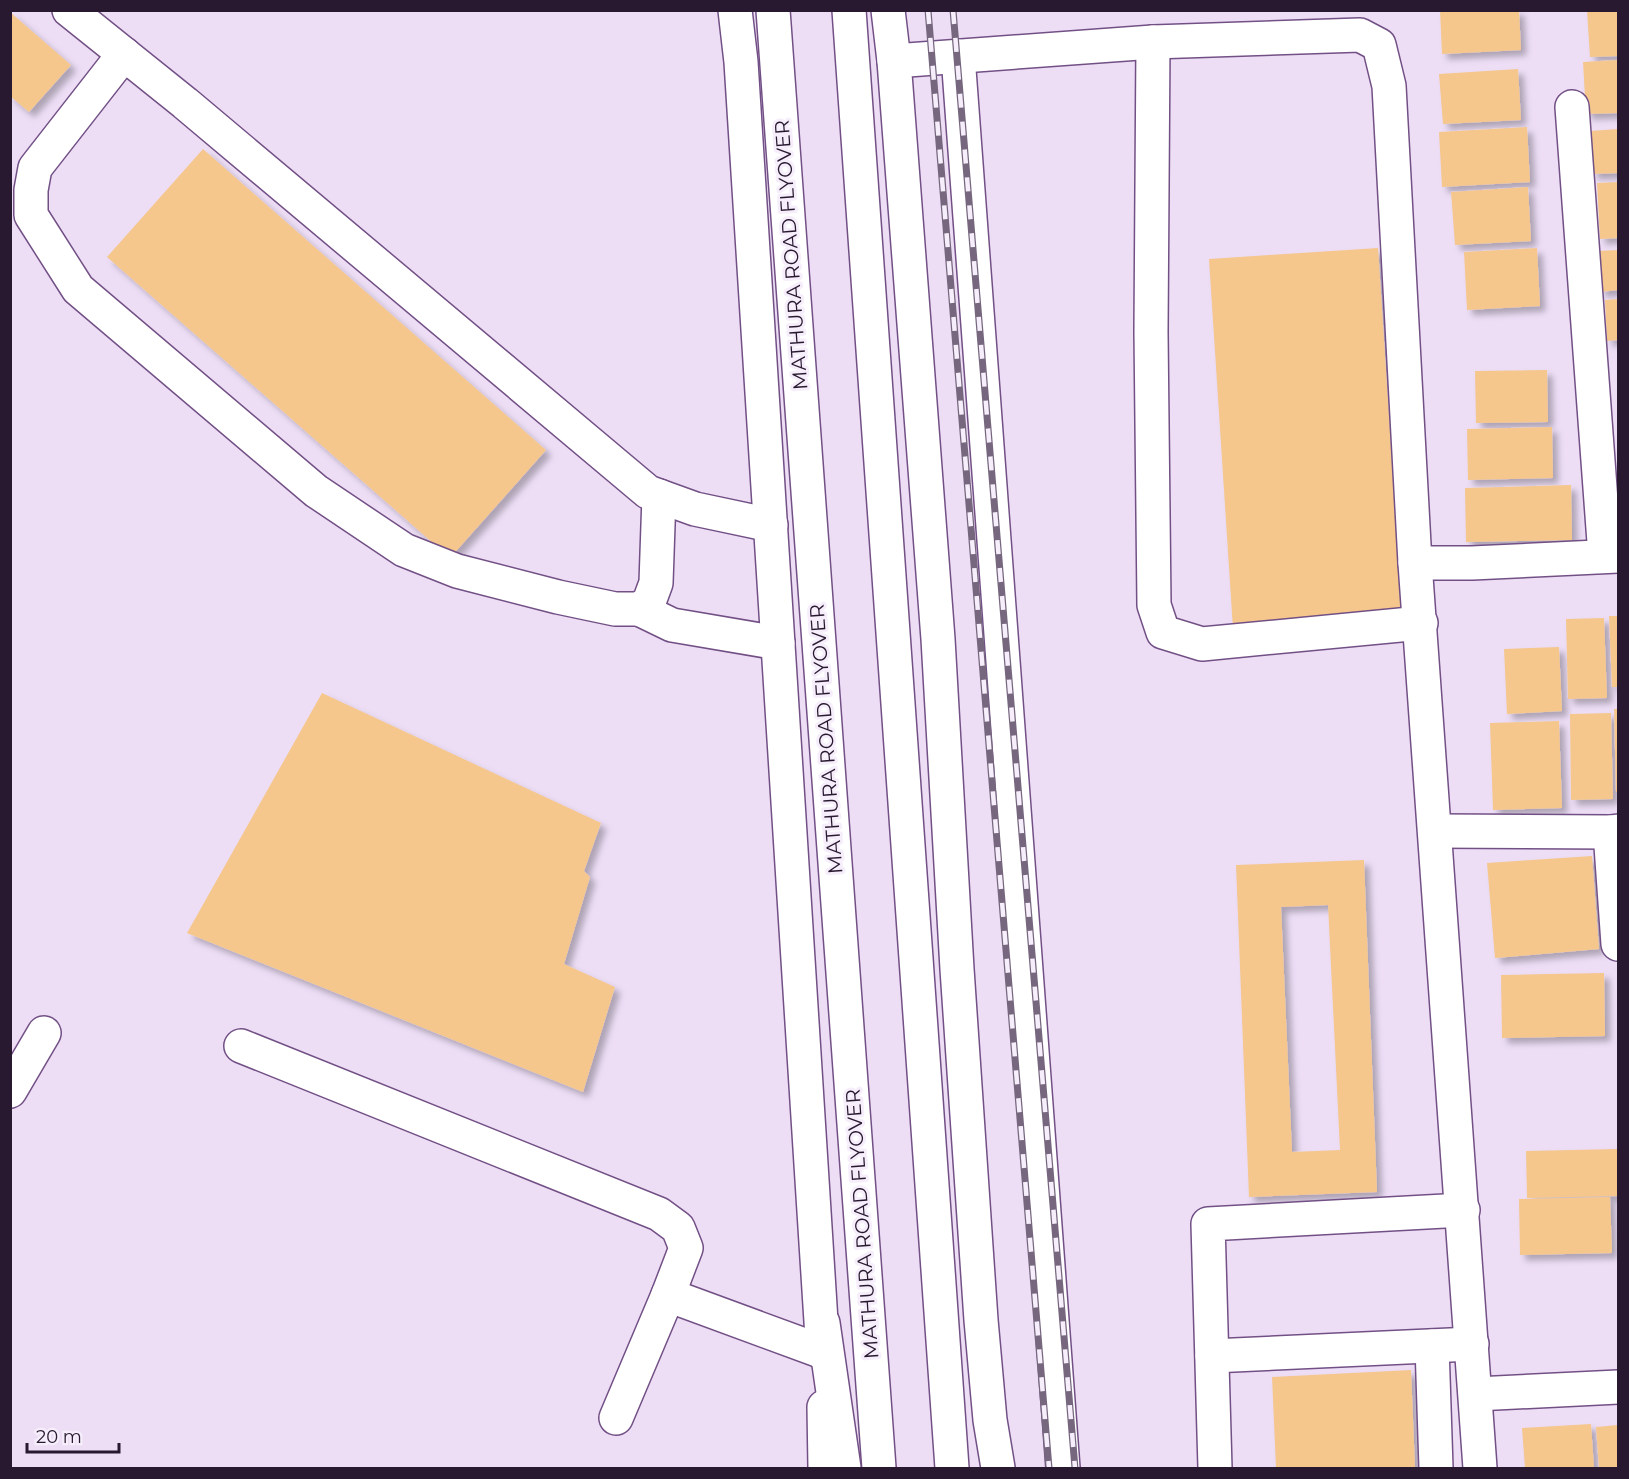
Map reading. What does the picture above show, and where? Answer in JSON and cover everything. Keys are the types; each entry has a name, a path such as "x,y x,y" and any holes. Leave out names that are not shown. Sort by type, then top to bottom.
{"main road":[{"path":"69,10 185,103 648,492 695,509 771,525"},
{"path":"735,10 741,62 823,1337 825,1468"},
{"name":"MATHURA ROAD FLYOVER","path":"773,10 879,1468"},
{"path":"849,10 952,1468"},
{"path":"888,10 894,60 938,639 957,969 981,1320 990,1420 998,1468"},
{"path":"894,60 1153,42 1360,35 1379,45 1389,86 1415,562 1480,1468"},
{"path":"1153,42 1151,332 1154,605 1163,632 1202,644 1421,623"},
{"path":"124,54 34,168 30,190 30,215 78,289 316,491 404,550 457,571 558,597 615,609 639,609 672,625 778,643"},
{"path":"958,56 1063,1468"},
{"path":"1415,562 1612,556 1572,107"},
{"path":"639,609 649,602 656,583 659,496"},
{"path":"1436,831 1614,832 1618,944"},
{"path":"10,1091 44,1033"},
{"path":"241,1046 659,1214 678,1228 686,1248 616,1418"},
{"path":"1215,1468 1208,1224 1463,1210"},
{"path":"668,1295 823,1337"},
{"path":"823,1337 844,1468"},
{"path":"1212,1356 1472,1344"},
{"path":"1432,1346 1436,1468"},
{"path":"1476,1394 1618,1387"}],"building":[{"path":"1440,10 1519,10 1521,50 1442,54"},
{"path":"1587,10 1618,10 1618,56 1590,57"},
{"path":"10,12 71,65 29,112 10,96"},
{"path":"1618,60 1618,113 1586,114 1583,62"},
{"path":"1518,69 1521,120 1443,124 1439,74"},
{"path":"1527,127 1530,182 1442,187 1439,132"},
{"path":"1618,129 1618,173 1592,174 1590,131"},
{"path":"203,149 546,450 450,558 107,257"},
{"path":"1618,182 1618,238 1600,239 1597,183"},
{"path":"1528,187 1531,241 1455,245 1451,192"},
{"path":"1378,248 1402,618 1233,629 1209,259"},
{"path":"1537,248 1540,306 1467,310 1464,252"},
{"path":"1618,250 1618,290 1600,292 1597,251"},
{"path":"1618,299 1618,340 1607,341 1605,300"},
{"path":"1547,370 1548,422 1476,423 1475,371"},
{"path":"1552,427 1553,478 1468,480 1467,429"},
{"path":"1571,485 1572,540 1466,542 1465,488"},
{"path":"1609,616 1618,616 1618,687 1612,687"},
{"path":"1604,618 1607,698 1568,699 1566,619"},
{"path":"1559,647 1562,711 1507,714 1504,649"},
{"path":"322,693 601,823 584,871 590,877 564,964 615,987 583,1092 187,933"},
{"path":"1614,709 1618,709 1618,792 1616,792"},
{"path":"1611,713 1613,799 1571,800 1570,714"},
{"path":"1559,721 1562,808 1493,810 1490,723"},
{"path":"1592,856 1599,949 1495,958 1487,863"},
{"path":"1364,860 1377,1192 1249,1197 1236,865","holes":["1328,905 1340,1150 1292,1152 1281,907"]},
{"path":"1604,973 1605,1036 1502,1038 1501,975"},
{"path":"1617,1149 1618,1196 1527,1198 1526,1151"},
{"path":"1610,1197 1612,1253 1520,1255 1519,1199"},
{"path":"1411,1370 1415,1468 1276,1468 1272,1377"},
{"path":"1591,1424 1594,1468 1525,1468 1522,1428"},
{"path":"1618,1425 1618,1468 1599,1468 1596,1427"}],"railway":[{"path":"928,10 1049,1468"},
{"path":"953,10 1075,1468"}]}
